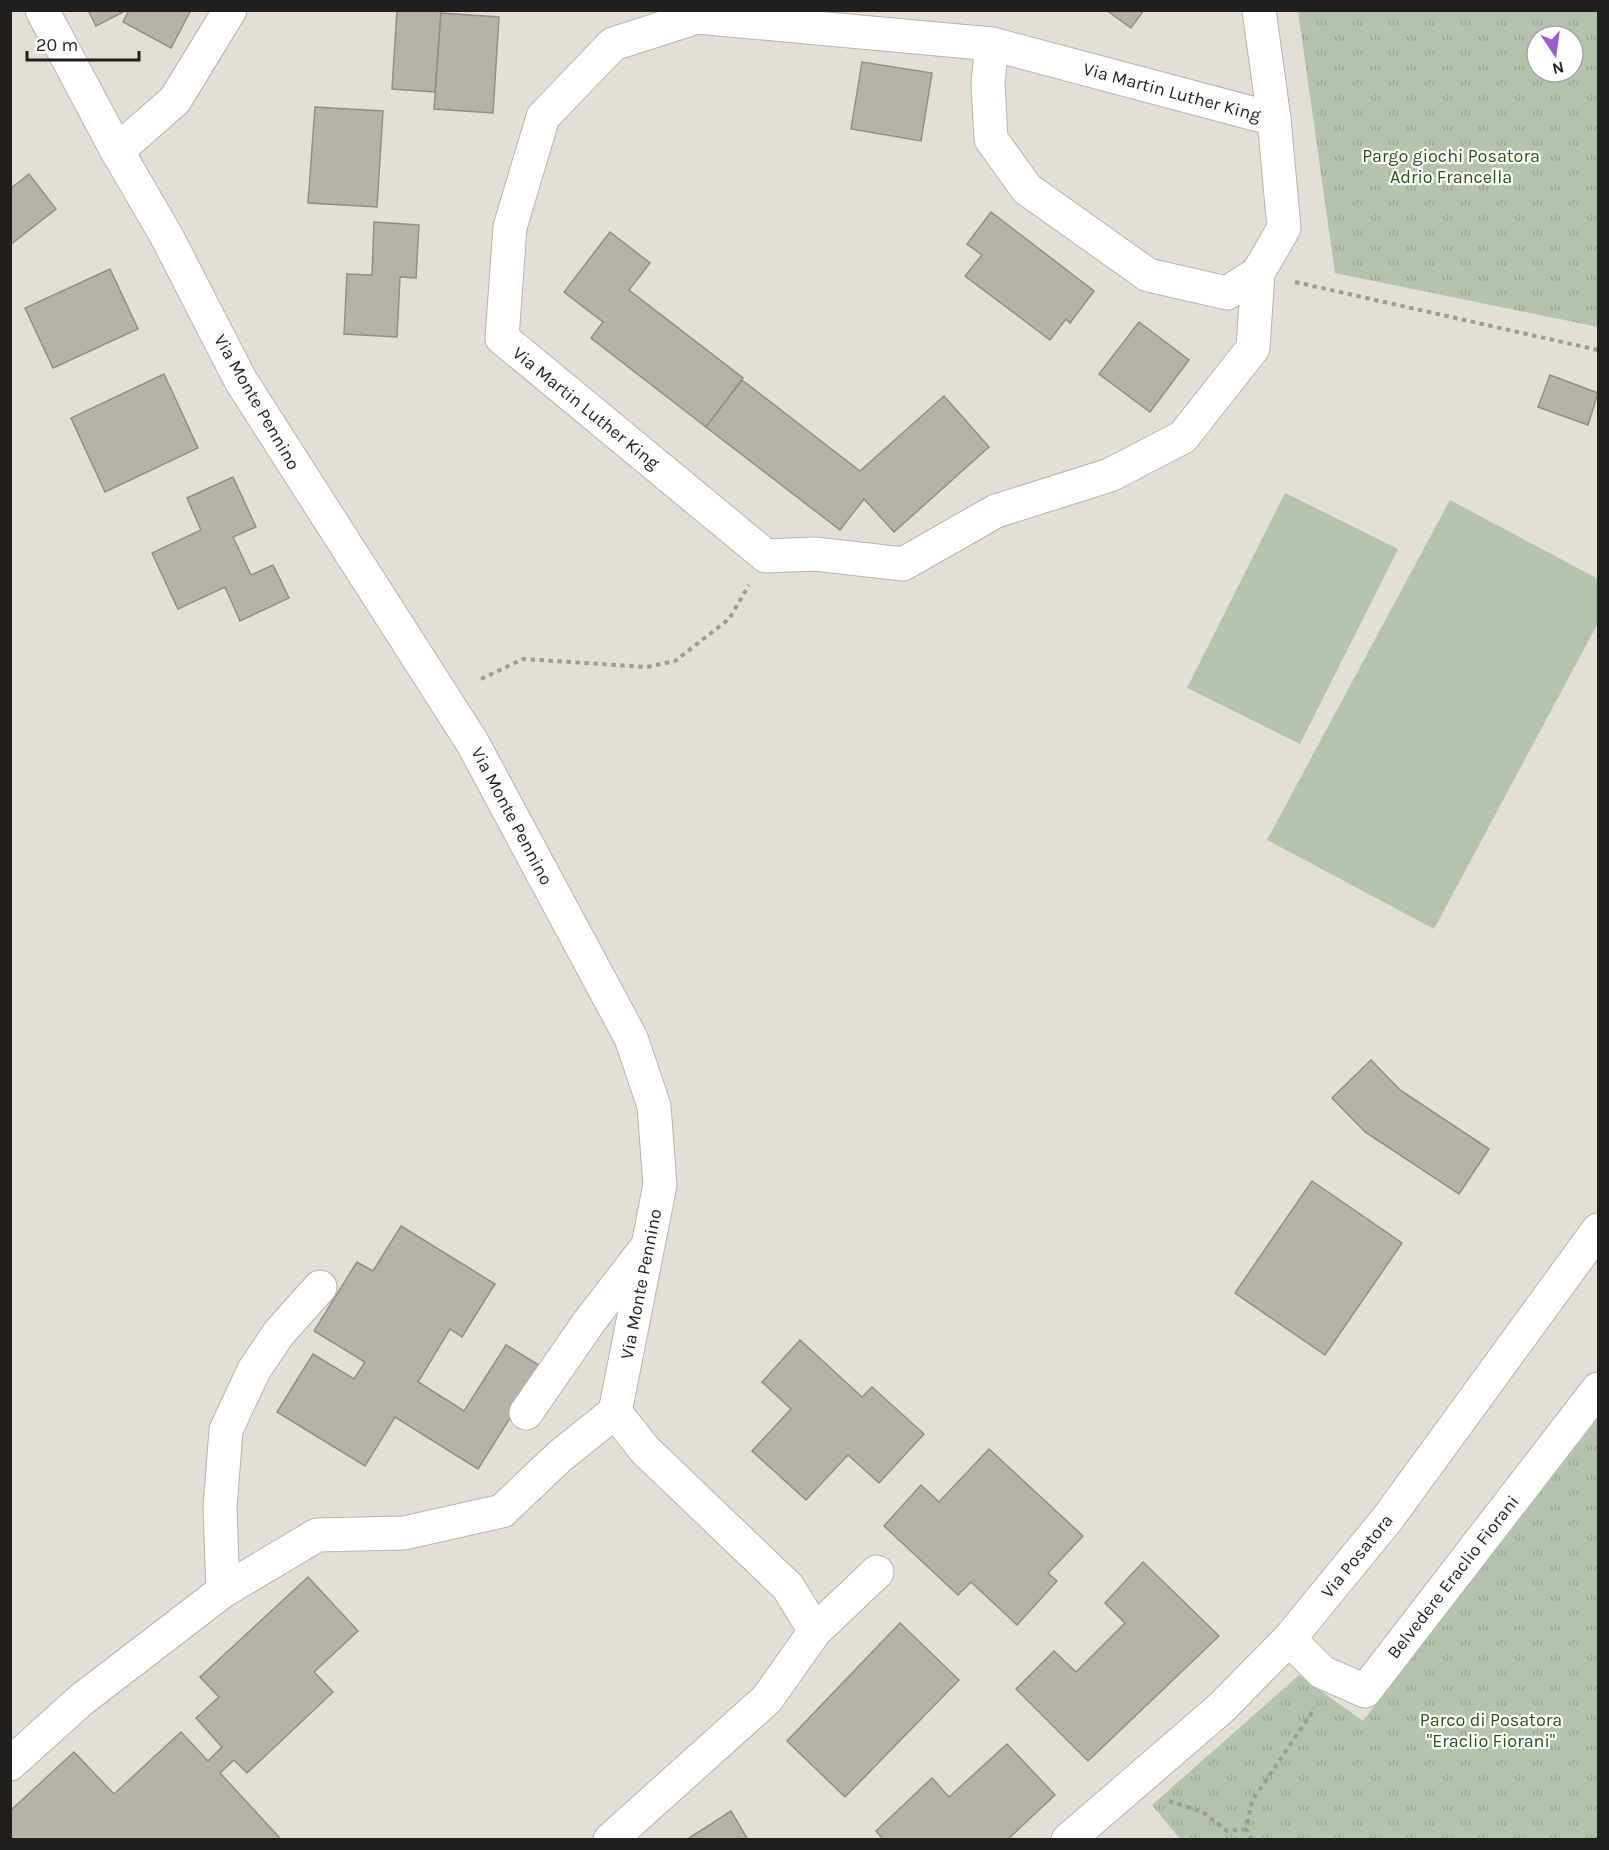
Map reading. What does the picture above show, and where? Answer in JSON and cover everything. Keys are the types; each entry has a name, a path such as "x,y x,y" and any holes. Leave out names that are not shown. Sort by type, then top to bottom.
{"street":[{"name":"Via Monte Pennino","path":"42,10 117,151 166,235 241,381 472,742 631,1038 654,1106 660,1185 615,1412"},
{"path":"117,151 175,100 230,10"},
{"path":"1259,10 1274,119"},
{"name":"Via Martin Luther King","path":"766,556 502,338 510,227 543,117 612,44 697,14 992,44 1274,119 1284,228 1258,273 1227,294 1148,275 1027,189 991,139 988,83 992,44"},
{"path":"766,556 815,554 903,564 996,511 1110,475 1183,437 1253,348 1258,273"},
{"name":"Via Posatora","path":"1068,1839 1221,1708 1289,1639 1388,1518 1595,1244"},
{"path":"526,1413 589,1322 646,1248"},
{"path":"223,1591 220,1508 226,1430 254,1370 279,1334 320,1287"},
{"name":"Belvedere Eraclio Fiorani","path":"1289,1639 1322,1672 1365,1691 1599,1389"},
{"path":"10,1764 81,1700 223,1591 317,1536 404,1533 501,1511 560,1456 615,1412 645,1450 788,1587 815,1631"},
{"path":"609,1839 767,1700 815,1631 878,1572"}],"path":[{"path":"1258,273 1599,350"},
{"path":"481,679 523,659 646,667 675,661 729,619 766,556"},
{"path":"1252,1839 1246,1829 1252,1801 1315,1710 1322,1672"},
{"path":"1125,1788 1203,1812 1227,1831 1246,1829"}],"green space":[{"name":"Pargo giochi Posatora Adrio Francella","path":"1298,11 1598,11 1598,327 1335,273"},
{"path":"1285,493 1398,549 1300,744 1187,688"},
{"path":"1450,500 1598,579 1598,623 1434,929 1267,840"},
{"name":"Parco di Posatora \"Eraclio Fiorani\"","path":"1598,1418 1598,1839 1180,1839 1152,1805 1299,1675 1363,1721"}],"building":[{"path":"88,10 127,10 96,26"},
{"path":"129,10 191,10 171,48 123,22"},
{"path":"397,10 441,10 435,92 392,89"},
{"path":"1106,10 1144,10 1131,28"},
{"path":"441,13 499,17 493,113 434,109"},
{"path":"862,62 932,73 921,141 851,129"},
{"path":"315,107 383,111 377,207 308,203"},
{"path":"29,174 56,209 10,245 10,189"},
{"path":"991,212 1094,291 1070,323 1066,319 1050,340 965,276 982,255 967,244"},
{"path":"374,222 419,225 416,278 400,277 397,337 344,334 347,274 372,275"},
{"path":"610,232 650,263 629,290 743,378 706,427 591,338 603,322 564,292"},
{"path":"110,269 138,329 53,368 25,308"},
{"path":"1139,322 1189,360 1150,412 1099,374"},
{"path":"164,374 198,448 105,492 71,418"},
{"path":"1550,375 1598,393 1588,425 1538,407"},
{"path":"742,380 860,471 944,396 989,447 894,532 864,499 840,530 706,427"},
{"path":"233,477 256,527 233,537 251,575 273,565 289,598 240,621 225,587 178,609 152,553 201,530 187,498"},
{"path":"1371,1060 1400,1090 1489,1149 1459,1194 1365,1132 1332,1098"},
{"path":"1312,1181 1402,1243 1325,1355 1235,1293"},
{"path":"401,1226 495,1284 462,1337 450,1329 418,1382 464,1411 506,1345 542,1367 478,1469 395,1417 365,1466 277,1412 313,1354 354,1379 365,1362 314,1331 357,1262 373,1271"},
{"path":"800,1340 862,1397 872,1387 924,1434 879,1483 848,1455 806,1500 752,1451 791,1409 762,1382"},
{"path":"989,1449 1083,1536 1048,1573 1057,1581 1017,1625 971,1582 958,1595 884,1526 921,1485 939,1502"},
{"path":"1143,1562 1219,1636 1088,1761 1016,1689 1054,1651 1076,1672 1125,1623 1105,1603"},
{"path":"308,1577 358,1631 314,1672 333,1692 247,1773 234,1760 220,1773 279,1837 277,1840 10,1840 10,1811 74,1752 114,1794 181,1732 208,1761 222,1747 196,1718 219,1697 200,1677"},
{"path":"900,1623 959,1680 845,1797 787,1741"},
{"path":"1007,1744 1055,1795 1007,1840 884,1840 876,1831 932,1778 949,1797"},
{"path":"731,1811 748,1840 686,1840"}]}
